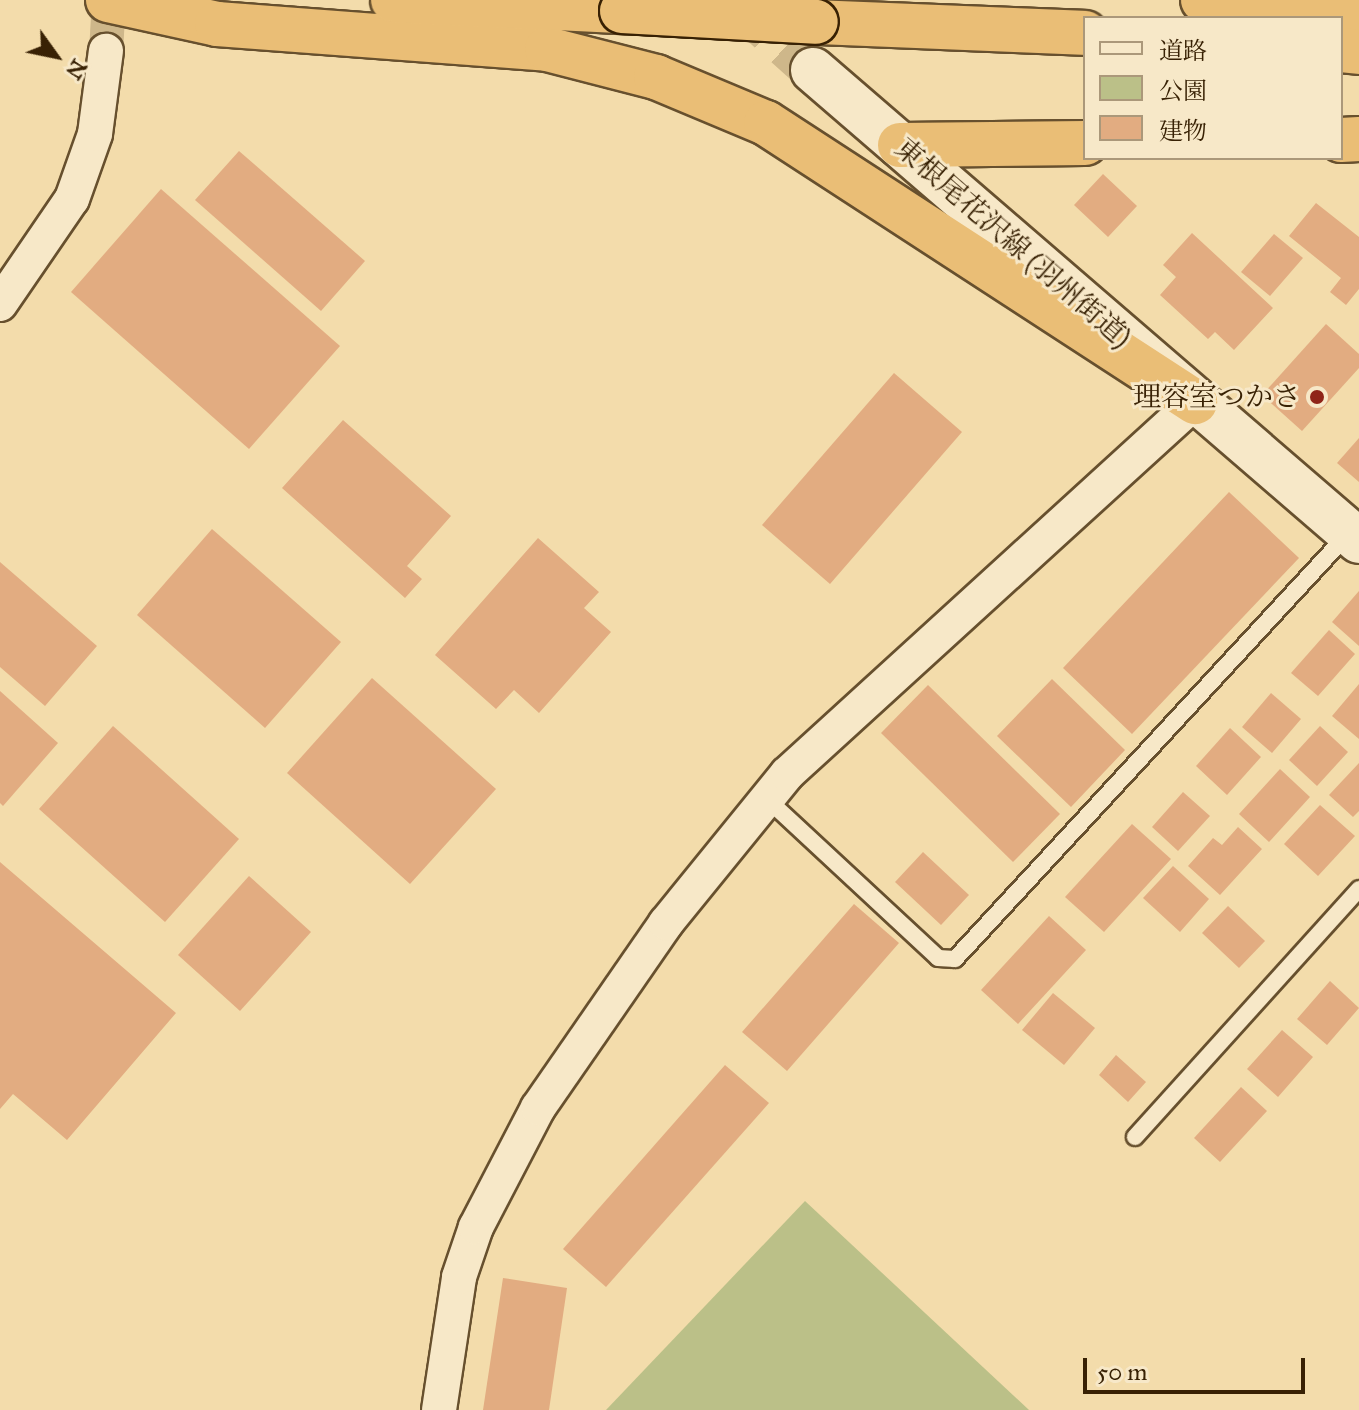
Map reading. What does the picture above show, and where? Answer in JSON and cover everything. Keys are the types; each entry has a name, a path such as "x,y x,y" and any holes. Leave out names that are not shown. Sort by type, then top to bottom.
{"highway":[{"path":"108,0 217,24 547,49 656,77 766,123 1195,402"},
{"path":"393,0 1083,33"},
{"path":"1203,0 1359,10"},
{"path":"900,145 1083,143"}],"main road":[{"name":"東根尾花沢線 (羽州街道)","path":"813,70 1195,402 1356,532"}],"street":[{"path":"0,304 72,199 95,134 106,51"},
{"path":"439,1410 459,1277 505,1165 666,923 766,798 1195,402"}],"lane":[{"path":"766,798 938,958 955,959 1356,532"},
{"path":"1135,1137 1359,889"}],"green space":[{"path":"805,1201 1029,1410 606,1410"}],"building":[{"path":"239,151 365,261 321,311 195,200"},
{"path":"1103,174 1137,206 1108,237 1074,205"},
{"path":"161,189 340,346 249,449 71,292"},
{"path":"1316,203 1359,237 1359,289 1346,305 1330,292 1341,278 1289,236"},
{"path":"1192,233 1273,308 1234,350 1215,332 1208,339 1160,295 1176,277 1163,265"},
{"path":"1274,234 1303,258 1270,296 1241,272"},
{"path":"1326,324 1359,354 1359,368 1302,431 1262,395"},
{"path":"894,373 962,432 830,584 762,525"},
{"path":"343,420 451,516 407,566 422,579 405,598 282,488"},
{"path":"1359,438 1359,482 1337,463"},
{"path":"1229,492 1299,558 1132,734 1063,668"},
{"path":"212,529 341,642 265,728 137,615"},
{"path":"538,538 599,592 584,608 611,632 539,713 514,690 496,709 435,655"},
{"path":"0,562 97,646 45,706 0,667"},
{"path":"1359,591 1359,646 1332,622"},
{"path":"1329,630 1355,654 1318,696 1291,673"},
{"path":"372,678 496,789 410,884 287,773"},
{"path":"1052,679 1125,750 1071,807 997,736"},
{"path":"1359,684 1359,739 1332,716"},
{"path":"928,685 1060,814 1013,862 881,733"},
{"path":"0,691 58,743 3,806 0,803"},
{"path":"1271,693 1301,719 1272,753 1242,727"},
{"path":"113,726 239,839 165,922 39,809"},
{"path":"1320,726 1348,752 1317,786 1289,760"},
{"path":"1230,728 1261,757 1227,795 1196,766"},
{"path":"1359,763 1359,811 1353,817 1329,795"},
{"path":"1280,769 1310,797 1269,842 1239,814"},
{"path":"1183,792 1210,816 1178,851 1152,827"},
{"path":"1320,805 1355,836 1318,876 1284,844"},
{"path":"1132,824 1171,859 1104,932 1065,897"},
{"path":"1238,827 1262,849 1220,895 1188,866 1213,838 1222,845"},
{"path":"923,852 969,895 941,925 895,882"},
{"path":"0,862 176,1013 67,1140 13,1094 0,1109"},
{"path":"1173,866 1209,899 1180,932 1143,898"},
{"path":"249,876 311,932 240,1011 178,955"},
{"path":"854,904 899,943 787,1071 742,1032"},
{"path":"1228,906 1265,941 1239,968 1202,933"},
{"path":"1049,916 1086,950 1018,1024 981,990"},
{"path":"1330,981 1359,1008 1327,1045 1297,1019"},
{"path":"1053,993 1095,1028 1064,1065 1022,1030"},
{"path":"1282,1030 1313,1057 1278,1097 1247,1069"},
{"path":"1116,1055 1146,1082 1128,1102 1099,1075"},
{"path":"725,1065 769,1103 606,1287 563,1249"},
{"path":"1241,1087 1267,1111 1220,1162 1194,1138"},
{"path":"503,1278 567,1288 549,1410 483,1410"}],"tunnel":[{"path":"106,51 109,0"},
{"path":"737,2 813,70"}],"place":[{"name":"理容室つかさ","path":"1317,397"}]}
